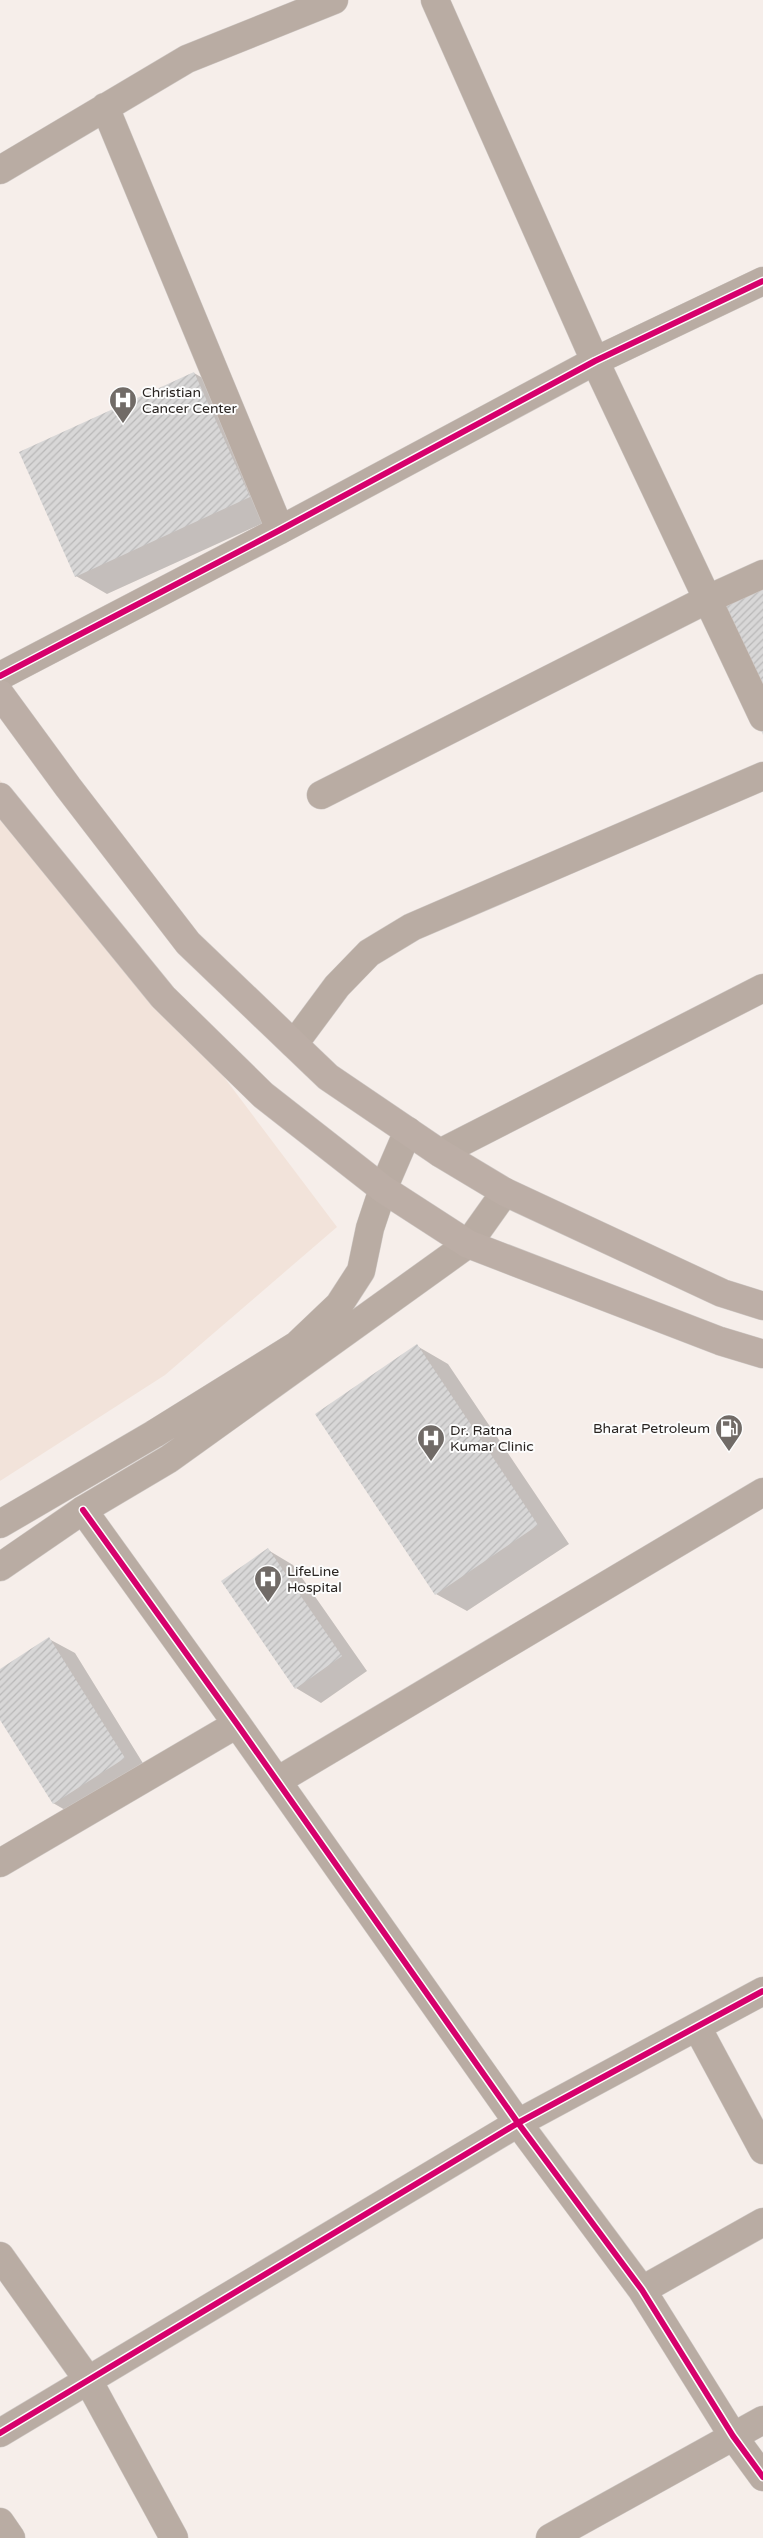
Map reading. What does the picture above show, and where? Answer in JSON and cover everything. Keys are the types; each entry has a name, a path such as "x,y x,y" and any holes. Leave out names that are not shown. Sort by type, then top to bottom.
{"highway":[{"path":"0,694 68,788 188,943 328,1076 440,1153 506,1192 722,1293 763,1306"},
{"path":"0,797 163,997 263,1095 383,1188 468,1244 710,1337 763,1354"}],"street":[{"path":"0,170 187,58 334,0"},
{"path":"435,0 595,361 763,717"},
{"path":"105,107 280,530"},
{"path":"0,676 280,530 595,361 763,281"},
{"path":"321,795 708,599 763,574"},
{"path":"294,1044 337,986 369,953 412,927 763,776"},
{"path":"440,1153 763,988"},
{"path":"0,1524 154,1434 297,1345 339,1306 361,1271 370,1228 383,1188 408,1131"},
{"path":"0,1567 83,1510 169,1459 468,1244 506,1192"},
{"path":"277,1781 763,1492"},
{"path":"83,1510 237,1724 518,2123 642,2290 733,2436 763,2477"},
{"path":"0,1863 237,1724"},
{"path":"0,2433 518,2123 763,1991"},
{"path":"697,2027 763,2150"},
{"path":"642,2290 763,2222"},
{"path":"0,2256 88,2380 174,2538"},
{"path":"550,2538 763,2420"},
{"path":"0,2522 11,2538"}],"shaded area":[{"path":"0,780 337,1227 165,1375 0,1481"}],"building":[{"path":"194,372 250,497 75,577 19,452"},
{"path":"763,574 763,735 708,599"},
{"path":"417,1344 538,1525 435,1595 315,1414"},
{"path":"268,1548 342,1656 295,1689 221,1581"},
{"path":"49,1637 125,1758 53,1804 0,1720 0,1669"}],"cycle path":[{"path":"0,676 280,530 595,361 763,281"},
{"path":"83,1510 237,1724 518,2123 642,2290 733,2436 763,2477"},
{"path":"0,2433 518,2123 763,1991"}],"place":[{"name":"Christian Cancer Center","path":"123,424"},
{"name":"Bharat Petroleum","path":"729,1452"},
{"name":"Dr. Ratna Kumar Clinic","path":"431,1462"},
{"name":"LifeLine Hospital","path":"268,1603"}]}
